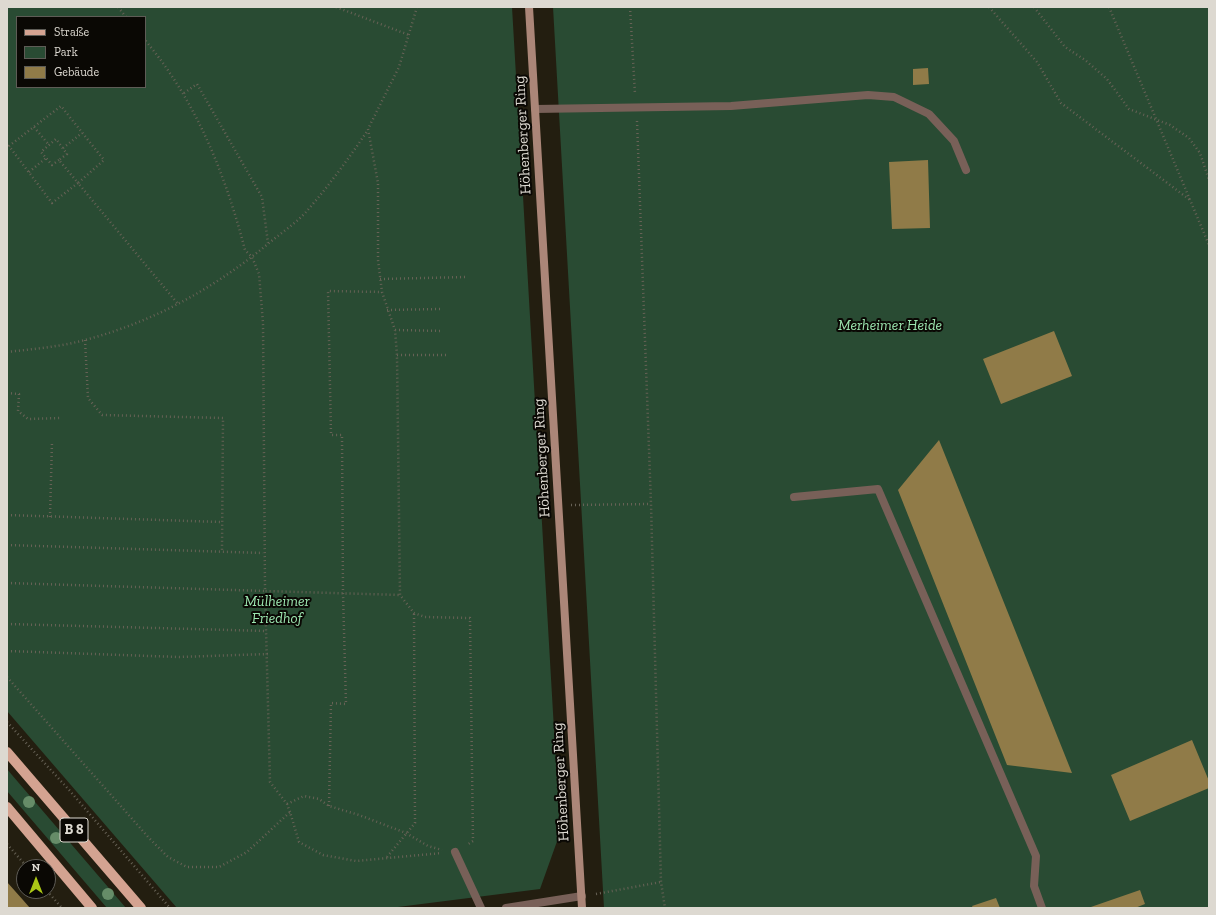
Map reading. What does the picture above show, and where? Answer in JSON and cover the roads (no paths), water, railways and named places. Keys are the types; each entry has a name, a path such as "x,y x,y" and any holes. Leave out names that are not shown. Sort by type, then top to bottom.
{"main road":[{"name":"B 8","path":"7,752 141,908"},
{"name":"B 8","path":"7,807 92,908"}],"street":[{"name":"Höhenberger Ring","path":"529,7 582,908"}],"lane":[{"path":"535,109 731,106 868,95 894,97 929,114 954,141 966,170"},
{"path":"794,497 878,489 1036,856 1034,886 1042,908"},
{"path":"453,852 481,908"},
{"path":"506,908 582,896"}],"park label":[{"name":"Merheimer Heide","path":"890,326"},
{"name":"Mülheimer Friedhof","path":"277,610"}]}
